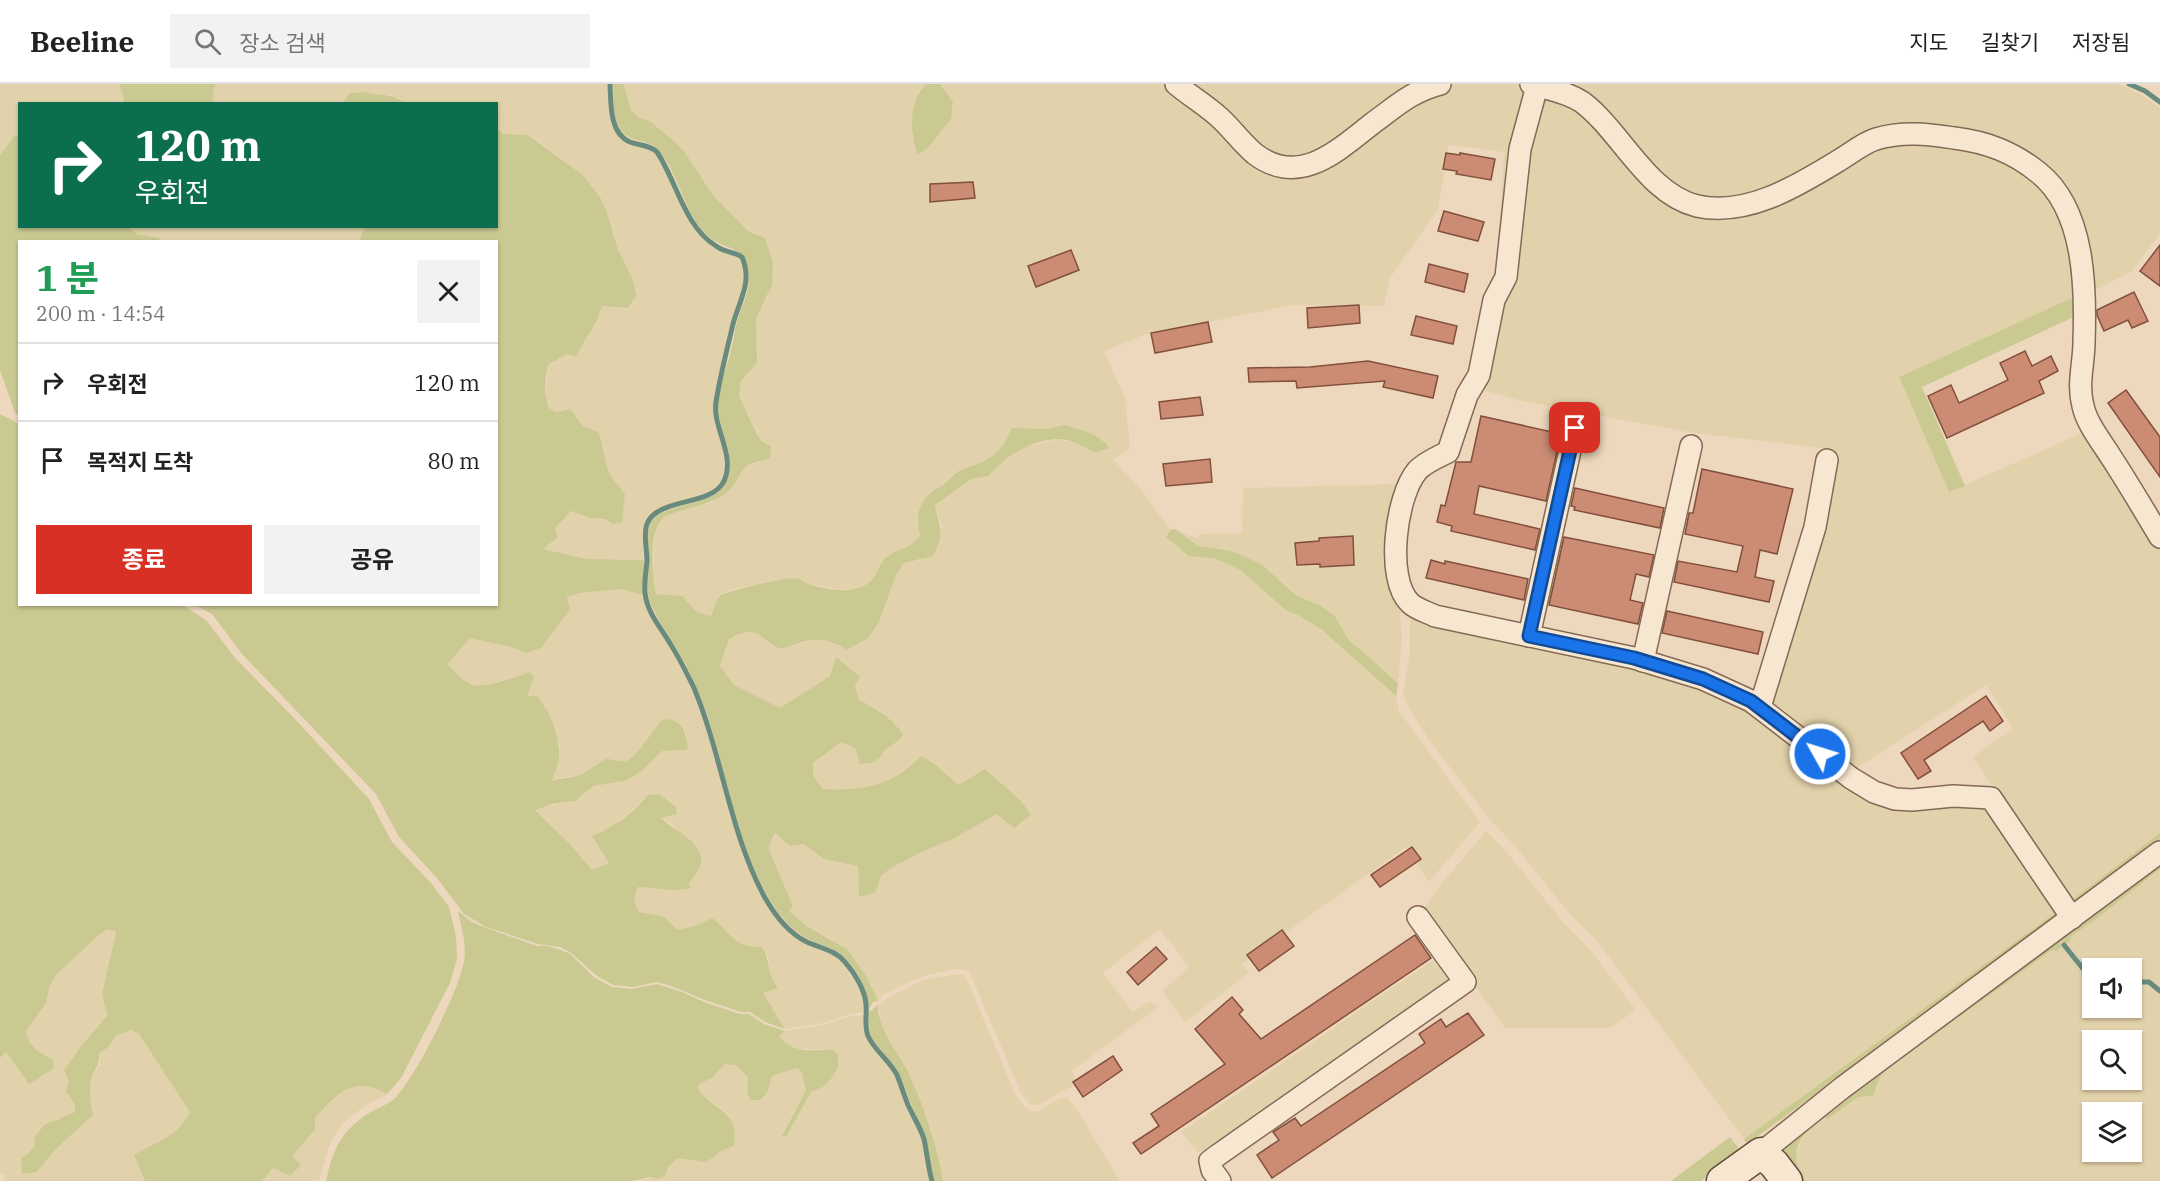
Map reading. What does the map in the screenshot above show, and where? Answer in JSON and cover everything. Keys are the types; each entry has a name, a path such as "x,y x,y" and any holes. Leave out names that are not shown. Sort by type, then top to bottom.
{"street":[{"path":"1176,84 1220,118 1256,155 1269,162 1294,168 1311,165 1326,158 1404,98 1423,88 1440,84"},
{"path":"2072,918 1991,798 1953,796 1912,801 1895,799 1874,792 1851,778 1760,708 1730,690 1703,679 1643,661 1435,616 1411,604 1402,592 1395,549 1397,529 1411,480 1418,470 1448,452 1467,395 1479,375 1494,300 1506,277 1520,148 1534,85 1579,100 1615,134 1644,170 1679,200 1715,209 1752,204 1767,199 1823,170 1875,139 1894,135 1921,133 1977,141 2017,156 2045,178 2058,194 2069,216 2077,242 2086,293 2080,392 2082,404 2094,430 2160,537"},
{"path":"1529,636 1575,428"},
{"path":"1643,661 1691,446"},
{"path":"1760,708 1815,527 1827,460"},
{"path":"1722,1181 1842,1088 2160,852"},
{"path":"1220,1181 1212,1170 1210,1161 1465,982 1418,917"},
{"path":"1761,1153 1774,1164 1787,1181"}],"shaded area":[{"path":"0,84 119,84 124,102 18,102 18,137 15,135 0,155"},
{"path":"119,84 216,84 213,102 124,102"},
{"path":"217,84 608,84 612,125 618,135 625,142 645,147 655,154 673,185 691,224 714,248 732,254 743,263 743,292 731,322 713,407 723,449 724,470 721,483 707,493 658,510 650,516 645,524 643,536 644,560 587,559 542,549 558,537 555,528 571,511 590,518 605,519 613,524 622,512 625,494 608,473 603,444 583,426 570,409 556,412 549,408 545,400 548,366 567,354 597,320 602,306 628,308 624,263 600,197 583,175 528,135 503,134 498,130 498,102 403,102 389,95 378,96 366,92 350,93 343,102 213,102 213,92"},
{"path":"613,84 624,84 631,110 638,117 651,122 675,142 684,151 712,194 748,231 765,238 773,263 772,285 756,319 757,363 741,381 739,396 762,442 771,446 770,458 748,465 731,489 722,496 666,516 660,521 656,529 653,552 656,594 683,596 702,614 711,616 720,596 790,578 797,578 819,587 846,590 858,588 871,581 887,557 909,546 920,535 919,512 931,492 953,475 998,451 1012,428 1046,429 1065,425 1093,434 1109,448 1096,453 1062,439 1048,440 1028,446 1002,462 989,476 971,479 935,505 940,536 933,556 904,563 896,575 879,622 868,638 847,650 821,640 808,641 781,649 752,632 739,634 729,639 720,666 734,685 780,708 830,676 836,657 860,677 855,685 859,700 883,714 903,734 898,741 882,753 880,758 871,763 860,764 855,748 841,742 813,763 813,776 823,789 851,789 888,780 921,756 959,785 985,769 1021,801 1031,815 1014,828 997,814 951,840 891,868 881,876 875,893 859,897 858,866 824,859 804,844 790,846 775,833 768,848 793,906 789,911 808,927 847,949 866,976 878,1001 873,1002 869,1009 863,986 850,963 838,952 796,931 775,908 767,894 740,832 704,705 688,669 649,599 647,590 648,535 654,518 663,512 712,496 727,480 730,460 718,412 718,403 749,279 748,267 740,253 711,238 696,222 671,168 657,149 648,143 628,137 620,128 615,112"},
{"path":"624,84 926,84 919,91 913,106 912,139 941,130 951,119 953,102 940,84 1171,84 1283,171 1424,91 1453,84 1521,84 1534,88 1497,271 1504,152 1449,145 1438,209 1390,278 1384,306 1293,305 1146,334 1104,351 1125,398 1130,448 1113,460 1141,489 1170,530 1166,537 1189,556 1216,559 1240,570 1287,611 1321,629 1396,696 1399,711 1480,822 1429,882 1406,847 1242,964 1249,973 1185,1022 1162,991 1189,967 1160,929 1103,973 1133,1012 1150,1001 1158,1007 1071,1071 1078,1083 1038,1105 1030,1104 1021,1093 969,971 956,969 924,976 884,994 878,1001 857,963 828,937 808,927 789,911 768,848 776,833 804,844 824,859 858,866 859,897 874,893 881,876 891,868 951,840 997,814 1031,815 960,785 948,778 929,759 921,756 912,765 878,786 852,790 823,789 813,776 813,763 841,742 855,748 860,763 900,739 881,711 859,700 855,685 836,657 830,676 780,709 734,685 720,666 729,639 744,631 752,631 781,649 821,638 847,650 868,638 879,622 896,575 904,563 921,560 942,527 935,505 971,479 989,476 994,469 1025,447 1058,439 1096,453 1109,448 1065,425 1046,429 1012,428 1002,447 991,457 976,466 953,474 942,485 931,491 922,503 919,512 916,522 920,535 914,545 900,550 881,562 878,574 870,582 856,589 837,589 808,584 796,578 769,582 730,590 718,597 711,616 701,614 691,607 683,596 656,594 653,579 654,544 658,523 664,516 689,507 710,503 727,493 747,465 761,462 762,442 739,396 741,381 748,375 757,350 756,319 768,296 756,233 748,231 712,194 684,151 675,142 651,122 638,117 631,110"},
{"path":"926,84 940,84 953,102 951,119 927,149 917,154 912,126 913,108 920,91"},
{"path":"1183,84 1421,84 1309,161 1271,158"},
{"path":"1548,84 2119,84 2142,95 2160,108 2160,233 2132,271 2090,293 2049,175 1921,128 1730,203 1681,195"},
{"path":"1540,89 1560,93 1644,174 1723,213 1877,143 1920,136 2023,165 2067,219 2078,295 1899,377 1949,492 2089,430 2160,547 2160,833 2068,903 1973,757 2013,728 1986,685 1855,769 1770,700 1822,527 1832,449 1693,433 1526,402 1475,388"},
{"path":"366,92 391,96 403,102 343,102 350,93"},
{"path":"498,130 503,134 528,135 583,175 600,197 618,249 633,280 636,296 628,308 602,306 597,320 576,356 567,354 548,365 545,387 549,408 556,412 570,409 583,426 598,432 608,470 625,494 622,522 613,524 605,519 590,518 571,511 555,528 558,537 543,549 587,559 644,560 643,595 621,589 580,593 567,597 570,609 541,648 526,653 515,648 470,638 448,664 463,679 478,686 529,672 534,677 527,696 536,696 546,709 559,746 558,763 552,781 580,775 606,759 625,761 630,759 663,719 680,724 685,732 688,750 662,751 642,771 624,781 593,786 575,801 553,804 535,810 570,844 592,870 609,863 592,836 623,819 648,795 659,794 676,807 677,814 661,818 695,845 700,853 701,861 698,871 689,883 690,888 671,890 638,887 635,896 637,909 639,912 663,916 678,930 698,925 712,918 739,942 752,947 762,947 774,983 778,988 763,993 785,1029 765,1022 750,1012 741,1012 657,982 632,987 613,985 597,976 570,952 560,947 538,944 486,927 464,914 437,878 399,837 376,794 242,654 212,614 197,606 498,606 498,240 359,240 365,228 498,228"},
{"path":"15,135 18,137 18,228 129,228 137,234 160,238 160,240 18,240 18,415 15,413 0,370 0,155"},
{"path":"129,228 365,228 360,240 159,240 159,238 137,234"},
{"path":"2078,295 2078,315 1922,387 1965,486 1949,492 1899,377"},
{"path":"0,414 18,423 18,606 184,606 206,620 236,659 369,799 392,842 431,883 449,907 456,936 457,959 450,983 401,1078 387,1094 364,1086 355,1086 331,1101 315,1118 315,1130 292,1156 301,1165 290,1176 273,1168 262,1181 145,1181 134,1155 172,1134 190,1112 139,1034 131,1030 117,1035 107,1048 99,1053 90,1085 93,1115 56,1149 37,1172 22,1174 21,1158 28,1154 35,1145 34,1138 44,1125 75,1112 75,1104 66,1092 69,1081 64,1070 107,1016 102,994 116,931 108,929 101,933 56,975 50,985 46,1003 26,1031 32,1045 53,1060 54,1068 29,1084 6,1052 0,1058"},
{"path":"1399,484 1399,597 1402,637 1398,683 1348,639 1335,616 1319,605 1297,596 1280,580 1232,551 1198,546 1175,529 1198,539 1200,534 1242,533 1243,488"},
{"path":"1175,529 1198,546 1232,551 1261,564 1297,596 1319,605 1335,616 1348,639 1398,683 1396,696 1321,629 1287,611 1240,570 1216,559 1189,556 1166,537 1170,530"},
{"path":"621,589 643,595 655,624 669,645 690,686 703,718 731,817 762,895 779,922 797,939 834,955 843,963 860,991 864,1002 864,1012 823,1023 785,1029 763,993 777,988 770,979 768,956 737,943 730,935 698,925 678,930 663,916 639,912 635,904 635,893 638,887 679,891 690,888 689,883 697,874 676,827 660,817 677,814 676,807 648,795 641,804 612,828 593,836 609,863 592,870 535,809 575,801 593,786 642,771 662,751 671,750 687,736 683,727 673,719 656,726 634,757 624,761 597,764 588,771 575,776 551,781 558,762 560,745 542,702 527,696 528,673 476,687 465,681 448,664 470,638 515,648 526,653 541,648 569,610 567,597 580,593"},
{"path":"1410,611 1643,666 1739,700 1847,781 1988,805 2059,910 1744,1139 1595,938 1572,917 1515,846 1492,822 1429,740 1408,707 1403,694 1410,650"},
{"path":"1486,831 1507,852 1564,923 1589,948 1636,1010 1610,1028 1505,1028 1422,911 1442,883"},
{"path":"2160,833 2160,840 2070,908 2068,903"},
{"path":"2160,857 2160,869 2071,936 2071,940 2065,944 2061,941 2062,946 2057,951 2052,950 1886,1070 1880,1077 1873,1096 1858,1097 1828,1119 1823,1117 1808,1130 1798,1145 1796,1153 1797,1162 1805,1181 1792,1181 1776,1148"},
{"path":"2160,869 2160,989 2150,981 2142,981 2142,958 2082,958 2082,965 2065,944 2071,940 2070,936 2099,917"},
{"path":"2059,910 2062,915 1747,1144 1744,1139"},
{"path":"458,911 472,922 486,928 537,946 548,946 569,953 595,978 612,987 632,989 657,984 740,1014 749,1014 764,1024 785,1031 779,1036 784,1042 796,1048 802,1050 831,1049 838,1055 838,1067 823,1087 811,1092 786,1137 782,1136 806,1090 802,1072 797,1068 772,1076 767,1093 760,1100 751,1100 747,1093 748,1077 735,1065 725,1064 712,1078 697,1087 729,1118 735,1134 734,1146 704,1162 678,1158 668,1167 665,1176 658,1179 651,1177 631,1181 326,1181 335,1150 345,1134 359,1120 393,1100 402,1090 435,1034 454,992 464,961 464,942"},
{"path":"108,929 116,930 102,993 107,1016 82,1045 69,1081 66,1092 75,1104 75,1112 56,1119 28,1154 37,1172 56,1149 93,1115 90,1092 92,1078 100,1063 99,1053 107,1048 117,1035 131,1030 139,1034 191,1112 181,1128 169,1137 134,1155 145,1181 4,1181 4,1174 0,1173 0,1058 6,1052 52,1060 34,1049 27,1041 25,1031 46,1003 50,985 56,975"},
{"path":"2062,946 2082,971 2082,1018 2142,1018 2142,984 2148,984 2160,994 2160,1181 1805,1181 1796,1164 1796,1156 1803,1135 1811,1125 1823,1117 1829,1119 1858,1097 1873,1096 1880,1077 1886,1070 2053,950 2057,951"},
{"path":"1433,960 1450,982 1199,1153 1181,1132"},
{"path":"965,975 1016,1096 1032,1112 1039,1111 1056,1100 1067,1097 1120,1181 943,1181 933,1134 911,1078 882,1028 878,1005 887,998 926,979"},
{"path":"878,1005 881,1024 910,1076 925,1114 934,1140 943,1181 934,1181 925,1137 897,1071 870,1035 868,1013"},
{"path":"864,1015 867,1037 894,1074 921,1138 930,1181 631,1181 665,1176 668,1167 678,1158 713,1158 719,1152 729,1115 702,1094 697,1087 712,1078 725,1064 734,1065 748,1077 747,1092 770,1081 772,1076 797,1068 803,1072 806,1090 782,1135 786,1137 811,1092 823,1087 831,1049 799,1049 784,1044 779,1036 785,1031"},
{"path":"365,1085 387,1094 365,1106 342,1123 329,1146 319,1181 262,1181 273,1168 301,1165 291,1156 315,1130 315,1118 340,1093 352,1087"},
{"path":"1730,1137 1740,1150 1701,1181 1671,1181"}],"building":[{"path":"1446,153 1495,159 1491,180 1456,174 1457,171 1443,169"},
{"path":"973,182 975,198 930,202 930,184"},
{"path":"1444,211 1484,222 1478,241 1438,231"},
{"path":"2160,245 2160,286 2140,271"},
{"path":"1071,250 1079,270 1036,287 1028,266"},
{"path":"1429,264 1468,274 1464,292 1425,282"},
{"path":"2134,292 2148,321 2132,328 2128,320 2104,331 2097,310"},
{"path":"1359,305 1360,323 1308,328 1307,308"},
{"path":"1416,316 1457,326 1453,344 1411,335"},
{"path":"1208,322 1212,342 1155,353 1151,333"},
{"path":"2025,351 2032,366 2051,356 2058,371 2039,381 2044,393 1947,438 1928,396 1951,385 1959,403 2008,380 2000,363"},
{"path":"1368,361 1438,376 1433,398 1383,387 1385,381 1297,388 1296,381 1249,382 1248,368 1310,367"},
{"path":"2126,390 2160,437 2160,477 2108,403"},
{"path":"1200,397 1203,415 1161,419 1159,402"},
{"path":"1481,416 1561,434 1546,501 1479,486 1474,514 1540,529 1535,550 1451,531 1452,526 1437,522 1441,505 1445,506 1456,462 1471,462"},
{"path":"1210,459 1212,482 1166,486 1163,464"},
{"path":"1702,469 1793,489 1777,554 1760,550 1755,577 1774,581 1769,602 1674,582 1678,561 1737,572 1743,546 1685,534 1689,513 1693,513"},
{"path":"1575,488 1664,508 1660,528 1574,510 1575,507 1571,506"},
{"path":"1353,536 1354,565 1320,567 1320,564 1297,565 1295,543 1319,541 1319,538"},
{"path":"1564,537 1654,555 1649,577 1636,574 1630,600 1643,603 1638,624 1549,605"},
{"path":"1431,560 1528,579 1524,600 1426,578"},
{"path":"1667,611 1763,632 1758,654 1662,633"},
{"path":"1986,696 2003,721 1990,731 1983,721 1924,760 1931,771 1918,779 1901,753"},
{"path":"1412,847 1421,859 1380,887 1371,875"},
{"path":"1282,930 1294,946 1259,971 1247,955"},
{"path":"1415,935 1431,958 1141,1154 1133,1143 1159,1126 1151,1114 1225,1064 1195,1029 1232,997 1243,1010 1239,1014 1261,1039"},
{"path":"1156,947 1167,959 1138,985 1127,972"},
{"path":"1468,1013 1484,1035 1272,1178 1257,1155 1279,1140 1273,1132 1295,1118 1301,1126 1425,1043 1419,1034 1441,1019 1446,1027"},
{"path":"1113,1056 1122,1070 1083,1097 1073,1082"}],"waterway":[{"path":"610,84 612,117 618,132 630,142 647,146 657,152 696,227 722,250 742,257 746,275 746,283 733,324 716,402 717,421 726,451 727,471 724,481 718,489 708,495 673,505 653,515 647,524 645,533 646,600 694,688 704,713 742,845 764,896 777,916 794,934 837,955 855,976 865,999 868,1036 897,1075 924,1139 932,1181"},
{"path":"2129,84 2145,91 2160,102"},
{"path":"2064,945 2082,968"},
{"path":"2142,982 2149,982 2160,991"}],"route":[{"path":"1575,428 1529,636 1634,658 1703,679 1751,701 1820,754"}]}
